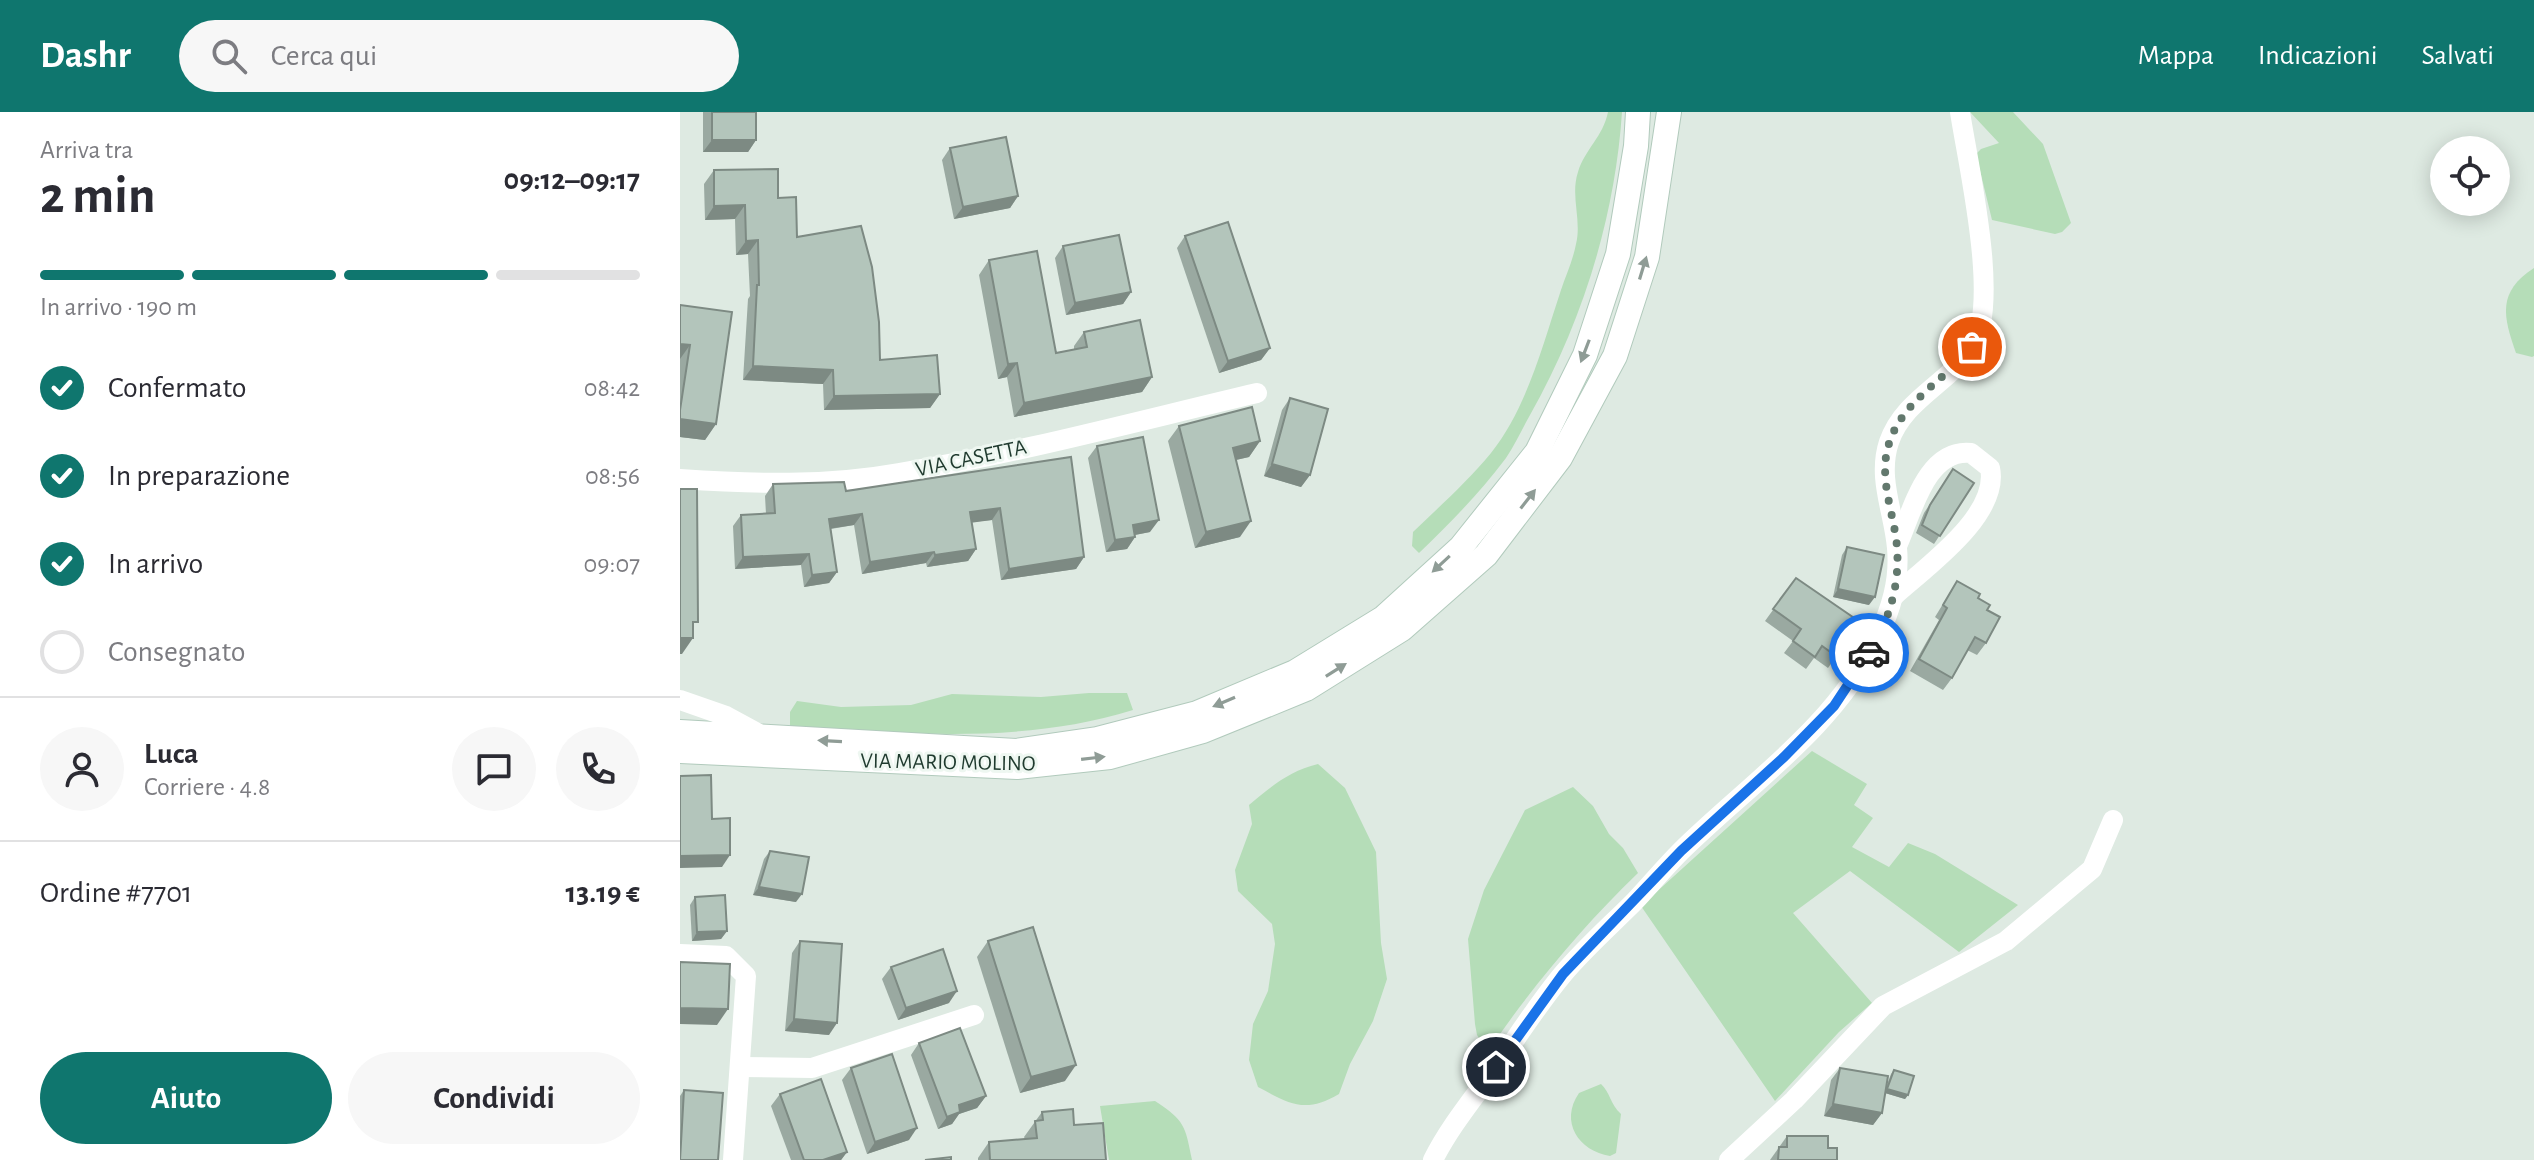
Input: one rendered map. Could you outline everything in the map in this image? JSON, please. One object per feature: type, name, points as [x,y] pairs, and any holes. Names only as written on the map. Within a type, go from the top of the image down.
[{"type":"main road","name":"VIA MARIO MOLINO","points":[[680,732],[1016,751],[1097,739],[1197,713],[1281,678],[1383,618],[1461,547],[1537,452],[1585,355],[1618,254],[1636,146],[1638,112]]},
{"type":"main road","name":"VIA MARIO MOLINO","points":[[680,751],[1017,767],[1110,757],[1203,731],[1306,689],[1402,629],[1486,555],[1560,458],[1615,356],[1647,257],[1669,112]]},
{"type":"street","points":[[1433,1160],[1563,974],[1681,851],[1784,757],[1834,706],[1875,644],[1895,595],[1897,546],[1885,473],[1891,437],[1911,406],[1960,362],[1972,347],[1982,319],[1984,293],[1976,214],[1960,112]]},
{"type":"street","name":"VIA CASETTA","points":[[680,479],[745,483],[807,482],[898,474],[1257,393]]},
{"type":"street","points":[[1895,595],[1972,523],[1985,506],[1991,489],[1990,468],[1971,453],[1950,454],[1940,461],[1929,473],[1897,546]]},
{"type":"street","points":[[680,700],[726,716],[765,737]]},
{"type":"street","points":[[1729,1160],[1794,1100],[1883,1006],[2006,941],[2092,869],[2113,820]]},
{"type":"street","points":[[680,954],[726,956],[746,976],[733,1160]]},
{"type":"street","points":[[740,1067],[812,1068],[974,1015]]},
{"type":"green space","points":[[1608,112],[1622,112],[1612,191],[1593,269],[1565,344],[1506,458],[1419,553],[1412,546],[1413,532],[1491,453],[1524,396],[1575,250],[1578,172]]},
{"type":"green space","points":[[1970,112],[2013,112],[2043,144],[2071,223],[2062,232],[2055,234],[1992,220],[1976,154],[1999,143]]},
{"type":"green space","points":[[2534,268],[2532,357],[2516,353],[2508,327],[2506,306],[2514,286]]},
{"type":"green space","points":[[1127,693],[1133,710],[1091,721],[1005,732],[920,733],[790,727],[790,712],[797,701],[841,707],[911,705],[952,694],[1041,697]]},
{"type":"green space","points":[[1812,751],[1867,784],[1854,805],[1873,818],[1852,847],[1889,867],[1908,843],[1935,854],[2018,905],[1959,952],[1850,871],[1793,913],[1872,1003],[1839,1032],[1775,1101],[1641,906]]},
{"type":"green space","points":[[1318,764],[1345,788],[1376,852],[1381,943],[1387,979],[1373,1021],[1350,1064],[1339,1094],[1307,1105],[1289,1102],[1258,1087],[1249,1060],[1253,1024],[1268,991],[1275,944],[1272,924],[1238,891],[1235,870],[1252,824],[1249,805],[1289,775]]},
{"type":"green space","points":[[1573,787],[1593,806],[1638,873],[1558,958],[1488,1051],[1477,1035],[1475,1024],[1468,939],[1484,890],[1525,810]]},
{"type":"green space","points":[[1601,1084],[1621,1114],[1616,1153],[1610,1156],[1581,1142],[1572,1124],[1573,1104],[1579,1093]]},
{"type":"green space","points":[[1155,1101],[1182,1125],[1192,1160],[1109,1160],[1100,1106]]},
{"type":"building","points":[[712,112],[756,112],[756,140],[712,140]]},
{"type":"building","points":[[1006,137],[1018,196],[963,207],[950,148]]},
{"type":"building","points":[[778,169],[778,198],[796,197],[797,237],[861,226],[872,267],[880,360],[937,355],[940,394],[834,396],[833,370],[753,366],[759,285],[758,240],[746,241],[745,205],[714,206],[714,170]]},
{"type":"building","points":[[1228,222],[1270,348],[1228,361],[1185,236]]},
{"type":"building","points":[[1119,235],[1131,292],[1075,303],[1063,246]]},
{"type":"building","points":[[1037,251],[1056,353],[1087,347],[1084,332],[1140,320],[1152,377],[1024,403],[1017,363],[1008,364],[989,260]]},
{"type":"building","points":[[680,305],[732,312],[716,424],[680,419],[690,345],[680,344]]},
{"type":"building","points":[[1290,398],[1328,409],[1310,475],[1272,464]]},
{"type":"building","points":[[1252,407],[1260,441],[1233,448],[1251,521],[1206,532],[1179,426]]},
{"type":"building","points":[[1143,437],[1159,520],[1133,525],[1135,537],[1115,540],[1097,446]]},
{"type":"building","points":[[1071,457],[1084,557],[1009,569],[1000,508],[970,512],[976,549],[870,562],[862,514],[829,519],[837,572],[812,575],[809,554],[743,557],[741,515],[775,513],[773,484],[844,482],[846,491]]},
{"type":"building","points":[[1953,469],[1974,483],[1940,536],[1922,525],[1930,505]]},
{"type":"building","points":[[680,489],[697,489],[698,622],[693,622],[693,638],[680,638]]},
{"type":"building","points":[[1847,547],[1884,555],[1875,597],[1838,589]]},
{"type":"building","points":[[1796,578],[1860,622],[1836,656],[1822,646],[1815,657],[1793,641],[1801,629],[1773,609]]},
{"type":"building","points":[[1957,581],[1980,594],[1978,598],[1990,605],[1987,610],[2000,617],[1986,643],[1975,637],[1952,678],[1919,659],[1947,608],[1943,605]]},
{"type":"building","points":[[711,775],[712,819],[730,818],[730,855],[680,856],[680,776]]},
{"type":"building","points":[[770,851],[809,857],[802,894],[759,887]]},
{"type":"building","points":[[725,895],[727,931],[697,932],[695,897]]},
{"type":"building","points":[[1033,927],[1076,1065],[1031,1077],[988,941]]},
{"type":"building","points":[[800,941],[842,944],[837,1023],[794,1019]]},
{"type":"building","points":[[943,949],[957,991],[906,1008],[891,967]]},
{"type":"building","points":[[680,962],[730,964],[728,1009],[680,1008]]},
{"type":"building","points":[[960,1028],[986,1096],[959,1105],[960,1112],[947,1117],[919,1043]]},
{"type":"building","points":[[892,1054],[917,1128],[875,1142],[851,1068]]},
{"type":"building","points":[[1840,1068],[1888,1076],[1882,1113],[1833,1104]]},
{"type":"building","points":[[1894,1070],[1914,1076],[1908,1095],[1887,1089]]},
{"type":"building","points":[[821,1079],[847,1152],[823,1160],[804,1160],[780,1094]]},
{"type":"building","points":[[684,1090],[723,1093],[718,1160],[680,1160]]},
{"type":"building","points":[[1073,1109],[1074,1125],[1103,1123],[1106,1160],[990,1160],[989,1142],[1037,1138],[1035,1121],[1043,1120],[1042,1112]]},
{"type":"building","points":[[1787,1136],[1828,1136],[1828,1148],[1837,1148],[1837,1160],[1778,1160],[1779,1147],[1787,1147]]},
{"type":"way so far","points":[[1869,653],[1895,595],[1898,572],[1897,546],[1886,490],[1886,451],[1900,419],[1972,347]]},
{"type":"route","points":[[1496,1067],[1563,974],[1681,851],[1784,757],[1834,706],[1869,653]]}]
